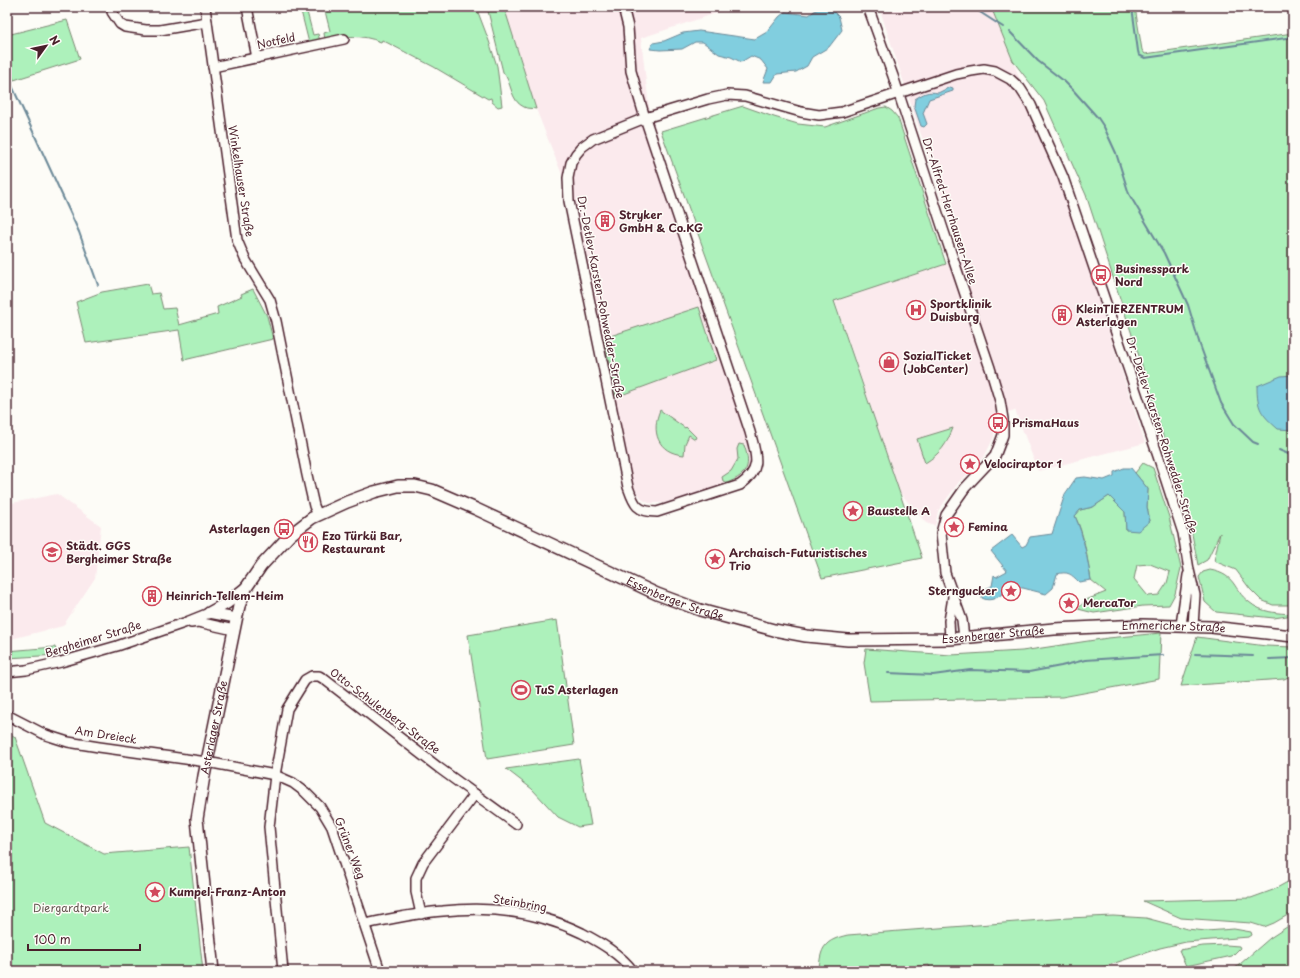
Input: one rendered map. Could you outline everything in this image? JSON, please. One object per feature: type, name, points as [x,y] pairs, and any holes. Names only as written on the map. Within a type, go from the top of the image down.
[{"type":"main road","name":"Essenberger Straße","points":[[318,515],[374,492],[398,486],[415,486],[432,490],[658,594],[700,610],[774,630],[806,636],[843,640],[950,639],[1054,629]]},
{"type":"main road","name":"Asterlager Straße","points":[[213,971],[197,819],[236,618],[246,588],[268,557],[297,529],[318,515]]},
{"type":"main road","points":[[209,613],[246,588]]},
{"type":"main road","name":"Emmericher Straße","points":[[1054,629],[1113,625],[1182,625],[1293,636]]},
{"type":"street","name":"Winkelhauser Straße","points":[[205,7],[237,240],[245,259],[270,300],[276,321],[307,475],[314,506],[318,515]]},
{"type":"street","points":[[247,7],[257,58]]},
{"type":"street","points":[[623,7],[628,27],[631,71],[645,118]]},
{"type":"street","name":"Dr.-Alfred-Herrhausen-Allee","points":[[868,7],[899,93],[990,368],[1000,402],[1003,419],[1003,435],[996,456],[964,488],[946,515],[941,533],[945,573],[962,620],[964,638]]},
{"type":"street","points":[[112,12],[120,24],[126,27],[146,30],[160,30],[207,22]]},
{"type":"street","name":"Notfeld","points":[[213,67],[344,39]]},
{"type":"street","name":"Dr.-Detlev-Karsten-Rohwedder-Straße","points":[[645,118],[752,440],[757,465],[754,473],[740,484],[657,512],[646,512],[638,507],[633,500],[628,487],[568,201],[568,178],[572,162],[576,154],[582,147],[593,139],[605,133],[645,118],[708,99],[727,95],[745,96],[801,112],[819,115],[842,112],[956,74],[984,69],[995,71],[1010,79],[1020,88],[1031,106],[1063,177],[1183,533],[1195,595],[1193,626]]},
{"type":"street","name":"Dr.-Detlev-Karsten-Rohwedder-Straße","points":[[1182,625],[1189,570]]},
{"type":"street","name":"Dr.-Alfred-Herrhausen-Allee","points":[[950,639],[949,622],[953,595]]},
{"type":"street","points":[[209,613],[236,618]]},
{"type":"street","name":"Bergheimer Straße","points":[[7,672],[26,670],[61,662],[117,646],[209,613]]},
{"type":"street","name":"Bergheimer Straße","points":[[184,623],[198,622],[234,630]]},
{"type":"street","name":"Otto-Schulenberg-Straße","points":[[283,971],[268,827],[275,775],[287,709],[306,680],[312,676],[319,676],[324,679],[516,824]]},
{"type":"street","name":"Am Dreieck","points":[[7,715],[46,736],[68,742],[207,762]]},
{"type":"street","name":"Grüner Weg","points":[[207,762],[275,775],[293,783],[305,792],[320,807],[332,827],[380,971]]},
{"type":"street","points":[[421,914],[416,892],[416,878],[423,863],[475,794]]},
{"type":"street","name":"Steinbring","points":[[364,924],[442,911],[483,909],[505,910],[549,920],[573,929],[614,952],[628,964],[633,971]]},
{"type":"shaded area","points":[[504,7],[735,7],[641,38],[649,107],[751,451],[749,467],[737,480],[665,503],[649,503],[643,500],[636,491],[633,483],[574,205],[536,109]]},
{"type":"shaded area","points":[[879,7],[991,7],[1067,203],[1145,443],[1038,471],[1015,410],[995,416],[994,437],[985,455],[959,482],[938,511],[935,526],[926,523],[900,493],[835,301],[962,259]]},
{"type":"shaded area","name":"Städt. GGS Bergheimer Straße","points":[[57,494],[101,526],[95,578],[63,626],[7,640],[7,504]]},
{"type":"green space","points":[[300,7],[311,7],[306,8],[313,35],[318,34],[320,41],[309,43]]},
{"type":"green space","points":[[324,7],[476,7],[497,66],[502,106],[498,107],[492,102],[491,98],[488,99],[434,67],[382,40],[381,42],[374,39],[353,36],[325,40],[324,33],[330,31]]},
{"type":"green space","points":[[484,7],[504,7],[536,109],[524,107],[516,100],[503,72],[488,11]]},
{"type":"green space","points":[[991,7],[1135,7],[1142,50],[1145,54],[1293,33],[1293,605],[1273,605],[1261,600],[1250,589],[1236,570],[1214,561],[1220,533],[1207,560],[1198,565],[1186,503],[1173,470],[1141,362],[1086,195],[1044,101],[1013,61]]},
{"type":"green space","points":[[67,20],[80,59],[14,80],[7,64],[7,35]]},
{"type":"green space","points":[[743,106],[798,124],[825,127],[879,108],[886,107],[898,118],[946,264],[834,301],[922,558],[822,578],[661,131]]},
{"type":"green space","points":[[148,284],[151,294],[159,293],[163,309],[175,308],[179,325],[218,314],[217,307],[242,296],[241,294],[253,289],[267,316],[273,339],[184,360],[179,330],[86,343],[76,302],[102,292]]},
{"type":"green space","points":[[699,307],[716,360],[616,397],[604,338]]},
{"type":"green space","points":[[660,410],[685,428],[686,427],[696,437],[695,439],[689,435],[685,444],[684,455],[668,450],[658,440],[656,426]]},
{"type":"green space","points":[[953,428],[942,448],[935,456],[925,463],[917,439]]},
{"type":"green space","points":[[739,444],[744,445],[747,458],[746,468],[740,476],[727,483],[723,481],[722,477],[731,471],[738,459],[737,449]]},
{"type":"green space","points":[[1143,463],[1153,468],[1169,517],[1181,568],[1175,594],[1169,605],[1143,606],[1094,613],[1078,609],[1086,600],[1106,592],[1091,580],[1083,539],[1075,516],[1080,510],[1093,507],[1109,496],[1125,512],[1126,530],[1150,521],[1147,507],[1148,489],[1135,473]],"holes":[[[1150,564],[1170,572],[1167,583],[1159,595],[1148,596],[1134,579],[1137,565]]]},
{"type":"green space","points":[[1210,570],[1219,572],[1230,579],[1244,597],[1254,606],[1270,612],[1293,615],[1274,618],[1216,612],[1205,602],[1199,577],[1203,572]]},
{"type":"green space","name":"TuS Asterlagen","points":[[557,620],[574,745],[487,759],[468,635]]},
{"type":"green space","points":[[1161,633],[1159,679],[1062,697],[870,701],[864,663],[866,649],[951,655],[1022,651],[1108,638]]},
{"type":"green space","points":[[1197,637],[1266,646],[1293,647],[1293,675],[1284,679],[1181,686]]},
{"type":"green space","points":[[55,647],[57,655],[7,658],[7,651]]},
{"type":"green space","name":"Diergardtpark","points":[[7,731],[15,737],[45,823],[104,854],[189,847],[203,971],[7,971]]},
{"type":"green space","points":[[579,759],[591,825],[578,827],[558,817],[532,789],[506,769]]},
{"type":"green space","points":[[1293,879],[1293,912],[1264,927],[1251,923],[1181,918],[1143,901],[1251,898],[1273,890]]},
{"type":"green space","points":[[1113,916],[1146,918],[1187,929],[1206,931],[1234,929],[1251,932],[1252,935],[1249,937],[1186,942],[1160,948],[1091,971],[930,971],[929,965],[877,971],[819,971],[821,956],[825,946],[834,939],[848,935],[1068,918]]},
{"type":"green space","points":[[1293,923],[1293,971],[1232,971],[1270,938]]},
{"type":"green space","points":[[1203,946],[1239,946],[1240,948],[1232,956],[1186,966],[1179,950]]},
{"type":"water","points":[[820,7],[829,7],[839,17],[842,30],[829,47],[812,57],[807,66],[796,72],[777,74],[772,82],[763,82],[768,69],[761,60],[751,56],[741,62],[731,57],[719,54],[703,42],[695,42],[682,49],[650,49],[653,43],[664,41],[683,33],[699,31],[755,39],[767,32],[785,12],[809,15]]},
{"type":"water","points":[[950,87],[953,88],[953,91],[929,99],[923,113],[927,124],[924,127],[921,126],[914,106],[915,99],[926,93],[938,93]]},
{"type":"water","points":[[1293,375],[1293,430],[1278,429],[1264,415],[1259,406],[1257,386],[1281,376]]},
{"type":"water","points":[[1124,468],[1131,468],[1148,489],[1147,507],[1150,521],[1138,531],[1126,530],[1125,512],[1109,496],[1093,507],[1080,510],[1075,516],[1087,555],[1091,580],[1079,582],[1069,574],[1061,573],[1057,574],[1053,588],[1046,594],[1023,588],[1011,587],[994,599],[990,600],[982,598],[982,593],[985,589],[992,586],[994,575],[996,577],[1007,571],[991,551],[1012,535],[1022,547],[1026,545],[1030,537],[1052,534],[1065,494],[1076,478],[1085,477],[1104,480],[1114,476],[1114,472]]},
{"type":"waterway","points":[[972,7],[1003,27]]},
{"type":"waterway","points":[[1132,7],[1139,55],[1145,58],[1293,37]]},
{"type":"waterway","points":[[1010,32],[1038,61],[1073,90],[1104,127],[1116,153],[1129,194],[1164,253],[1188,305],[1200,345],[1221,403],[1234,424],[1253,442],[1258,444]]},
{"type":"waterway","points":[[7,75],[79,232],[98,285]]},
{"type":"waterway","points":[[1279,450],[1293,456]]},
{"type":"waterway","points":[[1195,654],[1253,656]]},
{"type":"waterway","points":[[888,673],[933,675],[970,670],[1029,672],[1085,660],[1163,655]]},
{"type":"waterway","points":[[1269,659],[1293,658]]},
{"type":"place","name":"Stryker GmbH & Co.KG","points":[[605,221]]},
{"type":"place","name":"Businesspark Nord","points":[[1101,275]]},
{"type":"place","name":"Sportklinik Duisburg","points":[[916,310]]},
{"type":"place","name":"KleinTIERZENTRUM Asterlagen","points":[[1062,315]]},
{"type":"place","name":"SozialTicket (JobCenter)","points":[[889,362]]},
{"type":"place","name":"PrismaHaus","points":[[998,423]]},
{"type":"place","name":"Velociraptor 1","points":[[970,464]]},
{"type":"place","name":"Baustelle A","points":[[853,511]]},
{"type":"place","name":"Femina","points":[[954,527]]},
{"type":"place","name":"Asterlagen","points":[[284,529]]},
{"type":"place","name":"Ezo Türkü Bar, Restaurant","points":[[308,542]]},
{"type":"place","name":"Städt. GGS Bergheimer Straße","points":[[52,552]]},
{"type":"place","name":"Archaisch-Futuristisches Trio","points":[[715,559]]},
{"type":"place","name":"Sterngucker","points":[[1011,591]]},
{"type":"place","name":"Heinrich-Tellem-Heim","points":[[152,596]]},
{"type":"place","name":"MercaTor","points":[[1069,603]]},
{"type":"place","name":"TuS Asterlagen","points":[[521,690]]},
{"type":"place","name":"Kumpel-Franz-Anton","points":[[155,892]]}]
